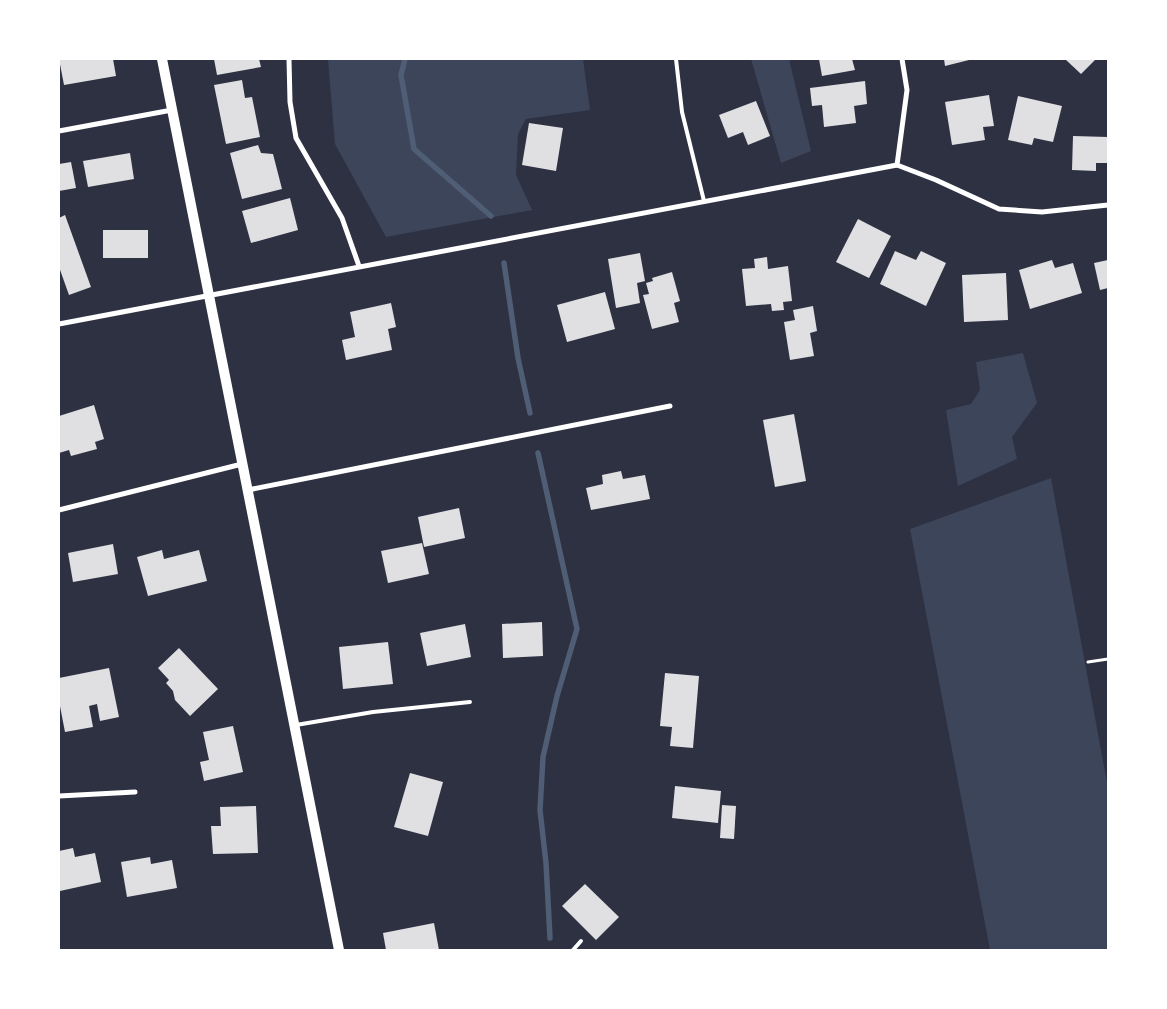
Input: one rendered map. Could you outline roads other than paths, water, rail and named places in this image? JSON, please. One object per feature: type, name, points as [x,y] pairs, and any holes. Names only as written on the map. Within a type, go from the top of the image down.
[{"type":"main road","points":[[162,59],[339,950]]},
{"type":"street","points":[[289,59],[290,102],[296,138],[342,218],[359,266]]},
{"type":"street","points":[[897,165],[907,90],[902,59]]},
{"type":"street","points":[[59,131],[172,110]]},
{"type":"street","points":[[59,324],[897,165],[936,180],[999,210],[1042,212],[1108,205]]},
{"type":"street","points":[[247,490],[670,406]]},
{"type":"street","points":[[59,510],[242,464]]},
{"type":"street","points":[[59,796],[135,792]]},
{"type":"lane","points":[[676,59],[682,112],[704,201]]},
{"type":"lane","points":[[294,726],[373,712],[470,702]]},
{"type":"lane","points":[[573,950],[581,940]]},
{"type":"waterway","points":[[405,59],[401,75],[414,149],[491,216]]},
{"type":"waterway","points":[[504,263],[518,358],[530,413]]},
{"type":"waterway","points":[[538,453],[577,629],[557,696],[543,757],[540,810],[546,863],[550,938]]}]
